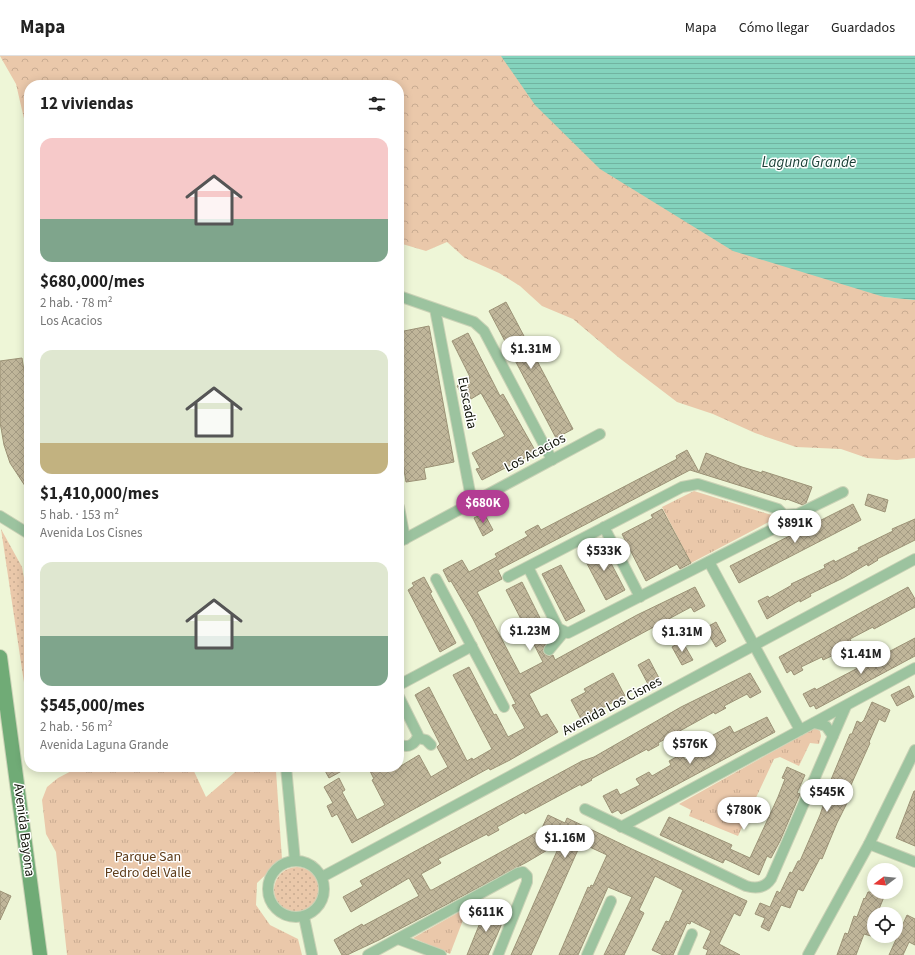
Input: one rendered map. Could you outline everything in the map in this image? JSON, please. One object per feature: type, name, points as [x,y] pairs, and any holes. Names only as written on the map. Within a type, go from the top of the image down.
[{"type":"main road","name":"Avenida Bayona","points":[[0,657],[40,955]]},
{"type":"street","points":[[404,298],[474,322],[484,330],[552,460]]},
{"type":"street","name":"Euscadia","points":[[435,309],[472,503]]},
{"type":"street","name":"Los Acacios","points":[[404,540],[600,434]]},
{"type":"street","points":[[508,577],[682,487],[693,484],[703,485],[778,509],[784,515],[798,514],[843,492]]},
{"type":"street","points":[[528,567],[558,628],[564,632],[572,632],[780,525],[784,515]]},
{"type":"street","points":[[0,516],[24,531]]},
{"type":"street","points":[[604,527],[640,597]]},
{"type":"street","name":"Avenida Los Cisnes","points":[[322,878],[915,559]]},
{"type":"street","points":[[709,562],[800,730]]},
{"type":"street","points":[[436,579],[504,707]]},
{"type":"street","points":[[549,650],[564,632]]},
{"type":"street","points":[[404,682],[472,646]]},
{"type":"street","points":[[621,827],[915,668]]},
{"type":"street","points":[[404,706],[418,732],[418,738],[414,743],[408,746],[404,746]]},
{"type":"street","points":[[585,809],[746,886],[757,888],[762,887],[771,879],[846,706]]},
{"type":"street","points":[[814,723],[826,726],[833,736]]},
{"type":"street","points":[[418,738],[426,740],[431,745]]},
{"type":"street","points":[[808,955],[869,844],[915,750]]},
{"type":"street","points":[[286,772],[295,861]]},
{"type":"street","points":[[869,844],[915,862]]},
{"type":"street","points":[[295,861],[308,863],[314,867],[322,878],[325,891],[324,898],[316,910],[304,917],[289,917],[282,914],[272,904],[268,892],[268,883],[275,870],[281,865],[295,861]]},
{"type":"street","points":[[368,955],[518,873],[523,872],[527,876],[527,882],[498,955]]},
{"type":"street","points":[[587,955],[611,901]]},
{"type":"street","points":[[304,917],[312,955]]},
{"type":"street","points":[[683,955],[692,934]]},
{"type":"street","points":[[398,939],[441,955]]},
{"type":"green space","points":[[0,56],[501,56],[884,297],[915,300],[915,458],[897,460],[867,458],[841,449],[796,447],[755,433],[713,414],[677,402],[618,357],[573,319],[542,306],[520,286],[499,273],[465,258],[447,242],[426,251],[404,244],[404,80],[24,80],[24,119],[16,84]]},
{"type":"green space","points":[[694,491],[778,517],[691,563],[662,507]]},
{"type":"green space","points":[[1,529],[22,567],[24,578],[24,683]]},
{"type":"green space","points":[[815,728],[820,731],[821,736],[819,744],[810,743],[799,766],[780,757],[774,759],[738,836],[689,816],[691,810],[679,804]]},
{"type":"green space","name":"Parque San Pedro del Valle","points":[[69,772],[194,772],[206,797],[235,772],[276,772],[282,859],[257,883],[256,905],[270,925],[298,939],[302,955],[67,955],[56,852],[46,834],[42,800],[47,787],[58,778]]},
{"type":"green space","points":[[297,867],[310,871],[316,877],[320,890],[316,903],[310,909],[297,913],[284,909],[278,903],[274,890],[278,877],[284,871]]},
{"type":"green space","points":[[468,907],[450,954],[413,938]]},
{"type":"water","name":"Laguna Grande","points":[[501,56],[915,56],[915,300],[884,297],[733,251],[600,169],[535,105]]},
{"type":"building","points":[[506,302],[573,429],[556,438],[489,311]]},
{"type":"building","points":[[429,326],[454,462],[424,468],[426,479],[406,482],[404,470],[404,331]]},
{"type":"building","points":[[468,333],[500,396],[503,394],[536,452],[482,480],[476,469],[480,468],[472,453],[505,436],[481,393],[471,399],[468,393],[463,396],[457,386],[470,377],[452,341]]},
{"type":"building","points":[[22,358],[24,371],[24,484],[10,463],[4,445],[0,422],[0,361]]},
{"type":"building","points":[[687,450],[699,472],[706,453],[742,467],[762,473],[762,471],[812,487],[806,503],[803,505],[690,470],[498,570],[502,579],[477,592],[520,674],[543,662],[506,590],[522,582],[550,638],[544,646],[543,653],[548,656],[553,655],[555,660],[637,615],[695,587],[705,606],[694,612],[691,607],[529,694],[541,717],[547,714],[558,732],[510,760],[490,770],[489,768],[352,843],[337,814],[332,817],[327,806],[333,803],[324,787],[339,778],[345,790],[342,792],[357,820],[385,805],[372,780],[374,779],[370,772],[404,772],[404,764],[419,755],[431,777],[448,767],[437,747],[440,744],[415,695],[429,687],[467,761],[472,758],[473,760],[492,749],[453,675],[469,667],[494,715],[496,714],[508,737],[525,728],[512,705],[516,704],[473,619],[443,570],[462,560],[469,572],[497,557],[495,554],[528,536],[525,532],[538,525],[541,530],[677,459],[676,456]]},
{"type":"building","points":[[868,494],[888,500],[885,512],[865,505]]},
{"type":"building","points":[[853,504],[861,520],[739,583],[730,566]]},
{"type":"building","points":[[662,509],[691,563],[680,569],[677,564],[646,581],[622,534],[653,518],[651,515]]},
{"type":"building","points":[[484,513],[493,530],[483,536],[474,518]]},
{"type":"building","points":[[915,519],[915,540],[877,559],[878,560],[868,566],[867,564],[843,578],[810,594],[811,596],[800,602],[800,600],[767,619],[758,601],[768,596],[769,598],[792,585],[791,584],[825,568],[824,565],[834,560],[835,562],[859,550],[858,548],[893,531],[892,529]]},
{"type":"building","points":[[601,544],[625,590],[606,600],[582,554]]},
{"type":"building","points":[[561,565],[585,611],[566,621],[542,574]]},
{"type":"building","points":[[424,577],[432,592],[430,593],[456,643],[440,652],[408,590],[414,586],[412,583]]},
{"type":"building","points":[[908,587],[915,599],[915,607],[874,629],[873,627],[850,639],[853,646],[823,660],[822,657],[801,667],[803,670],[794,675],[791,670],[787,673],[779,657]]},
{"type":"building","points":[[716,622],[726,641],[716,647],[705,628]]},
{"type":"building","points":[[915,638],[915,656],[816,709],[814,705],[810,707],[803,694],[815,688],[816,690]]},
{"type":"building","points":[[682,641],[693,660],[682,665],[672,647]]},
{"type":"building","points":[[649,659],[659,678],[648,684],[638,665]]},
{"type":"building","points":[[613,673],[625,696],[581,719],[571,700],[586,692],[584,689]]},
{"type":"building","points":[[750,673],[761,692],[750,698],[747,694],[724,706],[726,708],[715,714],[714,712],[658,743],[659,745],[648,751],[647,749],[591,779],[592,780],[581,786],[581,784],[525,814],[524,812],[497,827],[499,830],[488,836],[487,834],[438,859],[441,863],[421,874],[430,890],[432,890],[541,830],[548,815],[565,823],[567,818],[747,901],[740,916],[734,913],[719,944],[740,955],[706,955],[708,950],[703,948],[711,931],[691,921],[690,924],[687,923],[673,955],[663,955],[652,950],[666,921],[669,922],[683,890],[655,876],[639,910],[644,913],[624,955],[604,955],[632,897],[608,887],[578,955],[559,955],[588,887],[590,888],[591,885],[593,886],[607,855],[581,843],[531,955],[511,955],[561,842],[527,862],[379,940],[347,955],[342,955],[334,940],[362,924],[363,926],[419,896],[409,878],[351,912],[343,897],[363,886],[360,881],[582,761],[594,757],[681,707]]},
{"type":"building","points":[[909,686],[914,697],[897,706],[891,695]]},
{"type":"building","points":[[872,702],[890,710],[885,722],[879,719],[846,796],[850,797],[822,859],[820,858],[803,891],[798,889],[790,908],[781,905],[769,931],[761,927],[765,918],[755,914],[760,903],[770,907],[777,891],[780,893],[790,872],[792,873],[798,861],[800,861],[820,815],[825,800],[823,799],[850,734],[852,734],[857,721],[861,723],[864,720]]},
{"type":"building","points":[[767,717],[775,732],[621,814],[618,810],[612,813],[603,796],[617,789],[620,795],[640,785],[636,779],[649,772],[652,776],[671,765],[669,761],[682,754],[685,760],[704,750],[700,742],[730,726],[734,733]]},
{"type":"building","points":[[787,767],[805,775],[797,793],[800,794],[780,841],[771,858],[767,856],[759,875],[725,859],[723,863],[660,835],[669,817],[732,845],[730,849],[750,858],[778,797],[785,779],[782,778]]},
{"type":"building","points":[[326,772],[340,772],[329,778]]},
{"type":"building","points":[[915,791],[915,846],[896,838]]},
{"type":"building","points":[[0,891],[11,896],[0,920]]},
{"type":"building","points":[[867,894],[867,899],[883,899],[880,907],[867,907],[867,935],[864,934],[856,955],[837,955],[845,933],[848,934],[854,916],[857,917],[864,898],[865,899]]},
{"type":"building","points":[[486,908],[505,916],[488,955],[467,955]]},
{"type":"building","points":[[907,915],[915,919],[915,945],[909,942],[903,955],[889,955],[894,943],[903,943],[903,924]]}]
